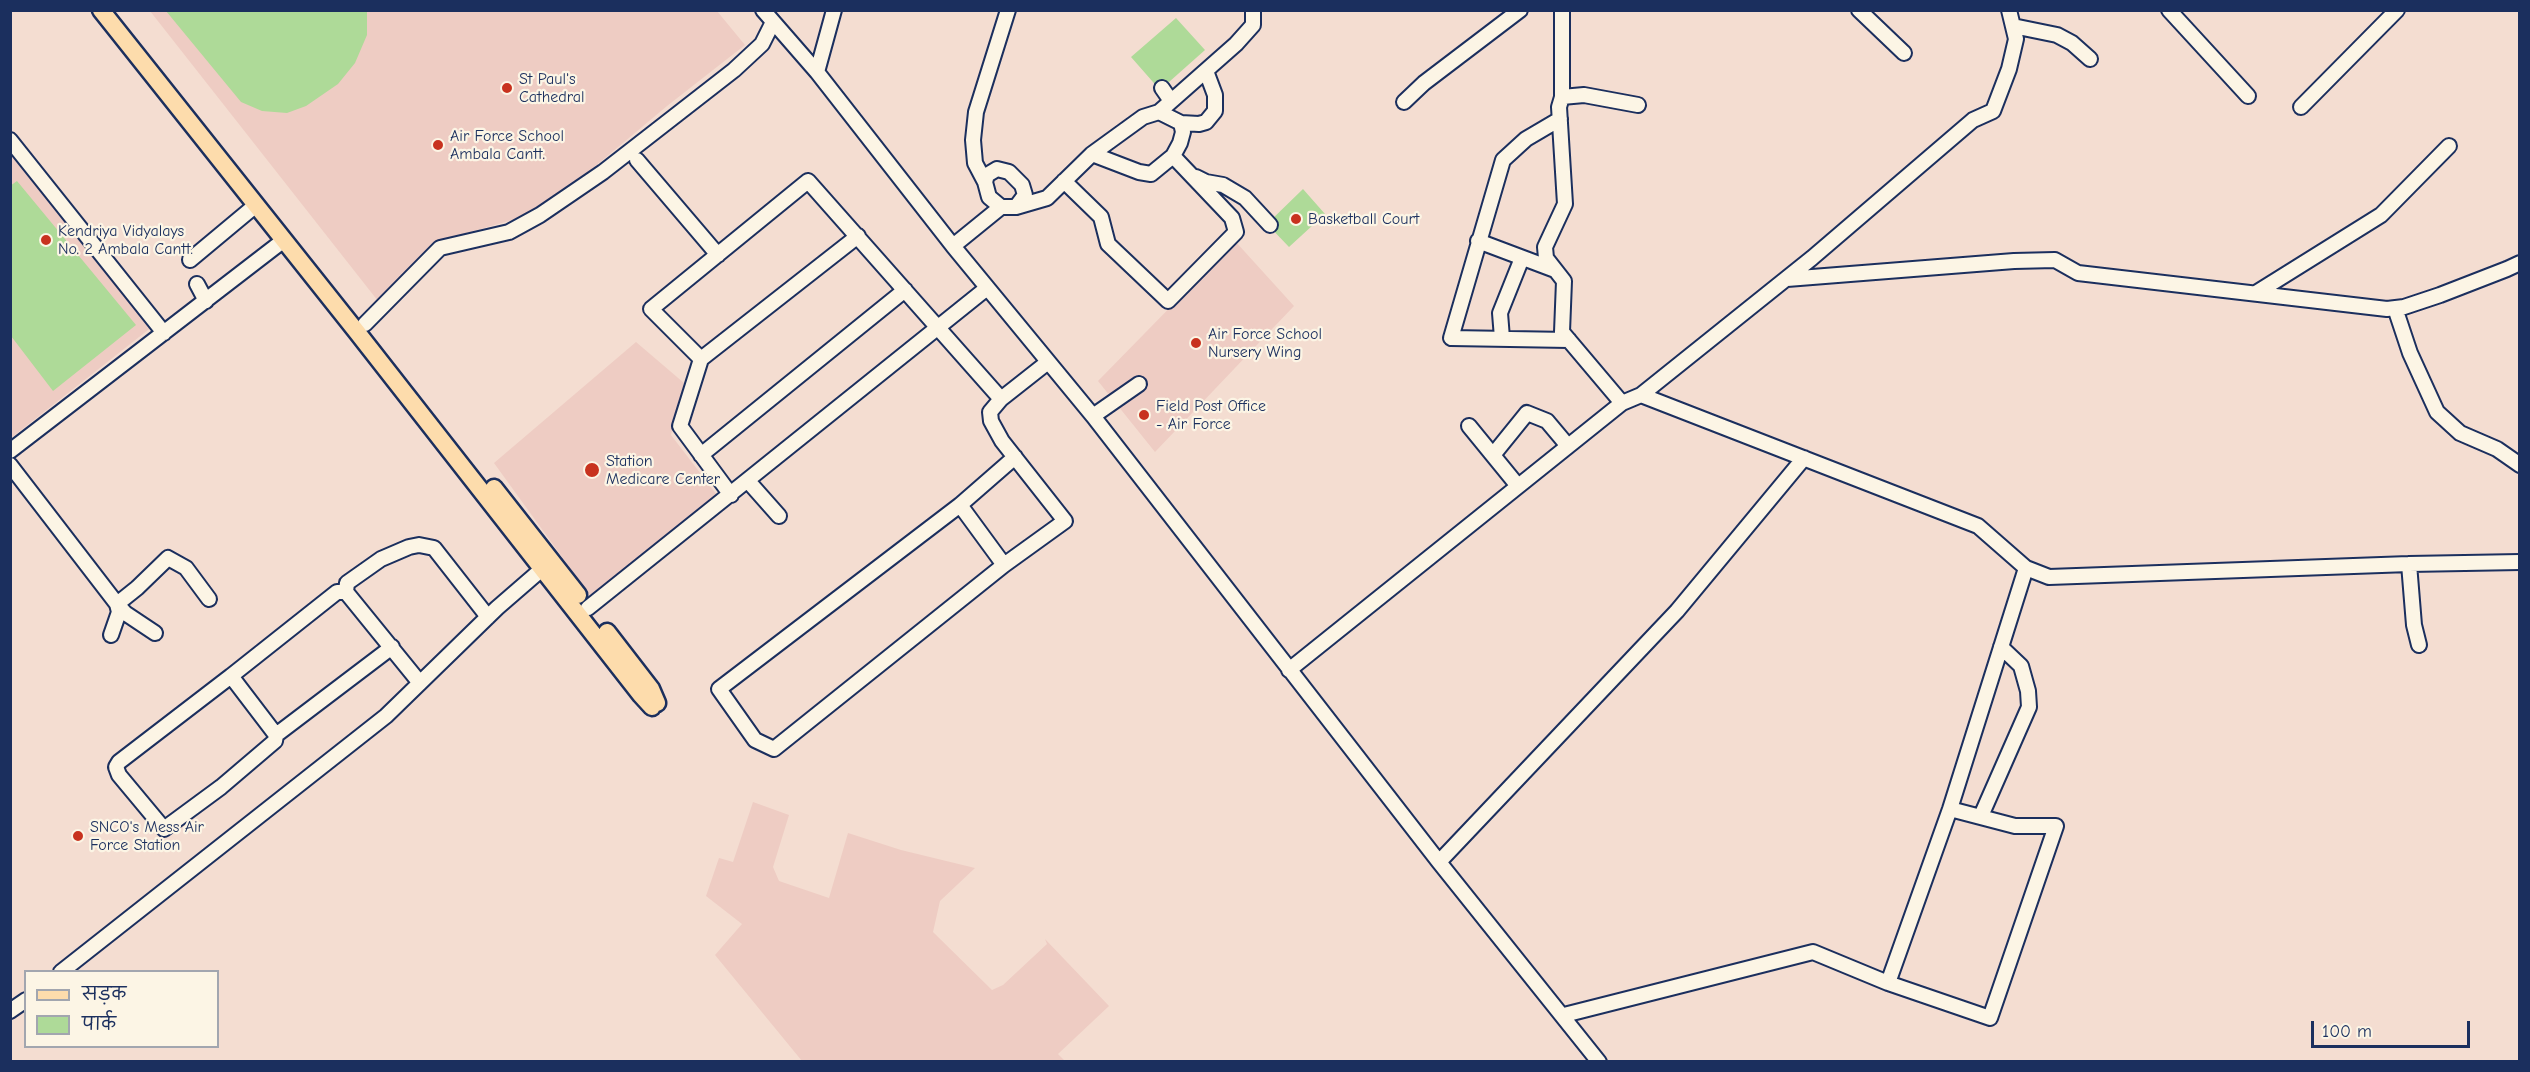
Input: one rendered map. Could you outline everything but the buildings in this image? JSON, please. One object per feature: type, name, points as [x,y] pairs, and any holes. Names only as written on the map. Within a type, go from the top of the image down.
[{"type":"main road","points":[[101,10],[641,695],[655,705],[651,689],[588,608],[114,10]]},
{"type":"street","points":[[763,10],[817,72],[952,246],[1093,416],[1439,862],[1564,1015],[1599,1062]]},
{"type":"street","points":[[817,72],[834,10]]},
{"type":"street","points":[[1001,207],[989,197],[985,182],[975,163],[973,140],[976,112],[1008,10]]},
{"type":"street","points":[[952,246],[1001,207],[1016,207],[1047,198],[1092,154],[1143,117],[1159,112],[1236,44],[1253,25],[1253,10]]},
{"type":"street","points":[[1404,102],[1424,83],[1520,10]]},
{"type":"street","points":[[1562,10],[1562,97],[1559,107],[1565,204],[1545,247],[1546,258],[1564,281],[1562,332],[1622,403]]},
{"type":"street","points":[[1859,10],[1904,53]]},
{"type":"street","points":[[1289,670],[1622,403],[1641,395],[1787,279],[1973,120],[1993,111],[2009,69],[2016,39],[2009,10]]},
{"type":"street","points":[[2169,10],[2248,96]]},
{"type":"street","points":[[2301,107],[2397,10]]},
{"type":"street","points":[[365,324],[440,248],[509,232],[540,215],[603,172],[734,70],[762,44],[772,22]]},
{"type":"street","points":[[2013,26],[2057,35],[2072,43],[2090,59]]},
{"type":"street","points":[[1159,112],[1181,123],[1206,122],[1215,111],[1215,94],[1206,71]]},
{"type":"street","points":[[1162,88],[1171,101]]},
{"type":"street","points":[[1562,97],[1584,95],[1638,105]]},
{"type":"street","points":[[1560,119],[1526,139],[1503,160],[1451,338],[1569,340]]},
{"type":"street","points":[[1092,154],[1139,172],[1151,174],[1169,158],[1180,143],[1183,132],[1181,123]]},
{"type":"street","points":[[10,140],[164,333]]},
{"type":"street","points":[[2256,293],[2381,215],[2449,146]]},
{"type":"street","points":[[1064,181],[1101,218],[1108,244],[1168,301],[1236,232],[1232,218],[1190,174],[1169,158]]},
{"type":"street","points":[[638,160],[718,255]]},
{"type":"street","points":[[985,182],[987,175],[996,169],[1003,169],[1014,175],[1022,185],[1025,195],[1016,207]]},
{"type":"street","points":[[1190,174],[1236,192],[1245,198],[1270,225]]},
{"type":"street","points":[[701,359],[651,309],[808,181],[1001,399]]},
{"type":"street","points":[[1227,213],[1227,207],[1239,205],[1236,192]]},
{"type":"street","points":[[190,260],[256,205]]},
{"type":"street","points":[[730,495],[680,426],[701,359],[858,236]]},
{"type":"street","points":[[10,451],[284,240]]},
{"type":"street","points":[[1478,241],[1555,270]]},
{"type":"street","points":[[1502,338],[1500,313],[1522,258]]},
{"type":"street","points":[[1787,279],[2014,261],[2055,260],[2078,273],[2387,309],[2439,295],[2520,263]]},
{"type":"street","points":[[197,284],[206,301]]},
{"type":"street","points":[[588,608],[987,288]]},
{"type":"street","points":[[701,455],[905,291]]},
{"type":"street","points":[[2395,308],[2410,353],[2437,412],[2460,433],[2497,448],[2520,465]]},
{"type":"street","points":[[1015,457],[960,505],[719,690],[755,740],[774,749],[1004,565],[1065,521],[1015,457],[991,421],[990,412],[1001,399],[1048,362]]},
{"type":"street","points":[[1093,416],[1139,384]]},
{"type":"street","points":[[1641,395],[1978,526],[2026,568],[2049,577],[2520,562]]},
{"type":"street","points":[[1493,455],[1527,413],[1547,421],[1568,446]]},
{"type":"street","points":[[1469,426],[1518,486]]},
{"type":"street","points":[[1439,862],[1677,611],[1804,458]]},
{"type":"street","points":[[10,465],[117,604],[125,613],[154,633]]},
{"type":"street","points":[[748,481],[779,516]]},
{"type":"street","points":[[960,505],[1004,565]]},
{"type":"street","points":[[420,683],[346,592],[347,584],[381,559],[408,547],[419,545],[434,548],[488,617]]},
{"type":"street","points":[[117,604],[168,558],[186,568],[209,599]]},
{"type":"street","points":[[2409,564],[2414,625],[2419,645]]},
{"type":"street","points":[[1888,983],[1950,809],[2026,568]]},
{"type":"street","points":[[65,970],[386,716],[488,617],[542,569]]},
{"type":"street","points":[[346,592],[338,592],[119,762],[116,767],[119,775],[164,829],[221,787],[275,741],[276,735],[392,647]]},
{"type":"street","points":[[111,635],[119,612],[117,604]]},
{"type":"street","points":[[1981,816],[2029,706],[2028,691],[2021,666],[2001,647]]},
{"type":"street","points":[[231,676],[276,735]]},
{"type":"street","points":[[1564,1015],[1813,952],[1888,983],[1990,1018],[2056,826],[2015,826],[1950,809]]},
{"type":"street","points":[[10,1011],[24,1001]]},
{"type":"shaded area","name":"Air Force School Ambala Cantt.","points":[[150,11],[717,11],[745,45],[667,106],[574,184],[519,218],[442,240],[384,298],[378,301]]},
{"type":"shaded area","name":"Kendriya Vidyalays No. 2 Ambala Cantt.","points":[[10,153],[153,326],[11,438],[10,438]]},
{"type":"shaded area","name":"Air Force School Nursery Wing","points":[[1235,241],[1294,306],[1155,452],[1098,381]]},
{"type":"shaded area","points":[[636,342],[684,383],[671,435],[717,495],[591,597],[494,463]]},
{"type":"shaded area","points":[[753,802],[789,815],[773,867],[779,881],[829,898],[848,833],[901,850],[975,868],[940,901],[933,932],[992,990],[1003,985],[1047,944],[1045,939],[1109,1006],[1058,1054],[1065,1061],[802,1061],[715,955],[742,924],[706,896],[719,858],[733,862]]},
{"type":"green space","points":[[166,11],[367,11],[367,35],[355,63],[338,84],[306,106],[287,113],[262,111],[241,102]]},
{"type":"green space","points":[[1176,18],[1205,50],[1160,90],[1131,57]]},
{"type":"green space","name":"Kendriya Vidyalays No. 2 Ambala Cantt.","points":[[17,181],[136,325],[53,391],[11,336],[10,186]]},
{"type":"green space","name":"Basketball Court","points":[[1303,189],[1325,214],[1289,247],[1267,224]]},
{"type":"place","name":"St Paul's Cathedral","points":[[507,88]]},
{"type":"place","name":"Air Force School Ambala Cantt.","points":[[438,145]]},
{"type":"place","name":"Basketball Court","points":[[1296,219]]},
{"type":"place","name":"Kendriya Vidyalays No. 2 Ambala Cantt.","points":[[46,240]]},
{"type":"place","name":"Air Force School Nursery Wing","points":[[1196,343]]},
{"type":"place","name":"Field Post Office - Air Force","points":[[1144,415]]},
{"type":"place","name":"Station Medicare Center","points":[[592,470]]},
{"type":"place","name":"SNCO's Mess Air Force Station","points":[[78,836]]}]
